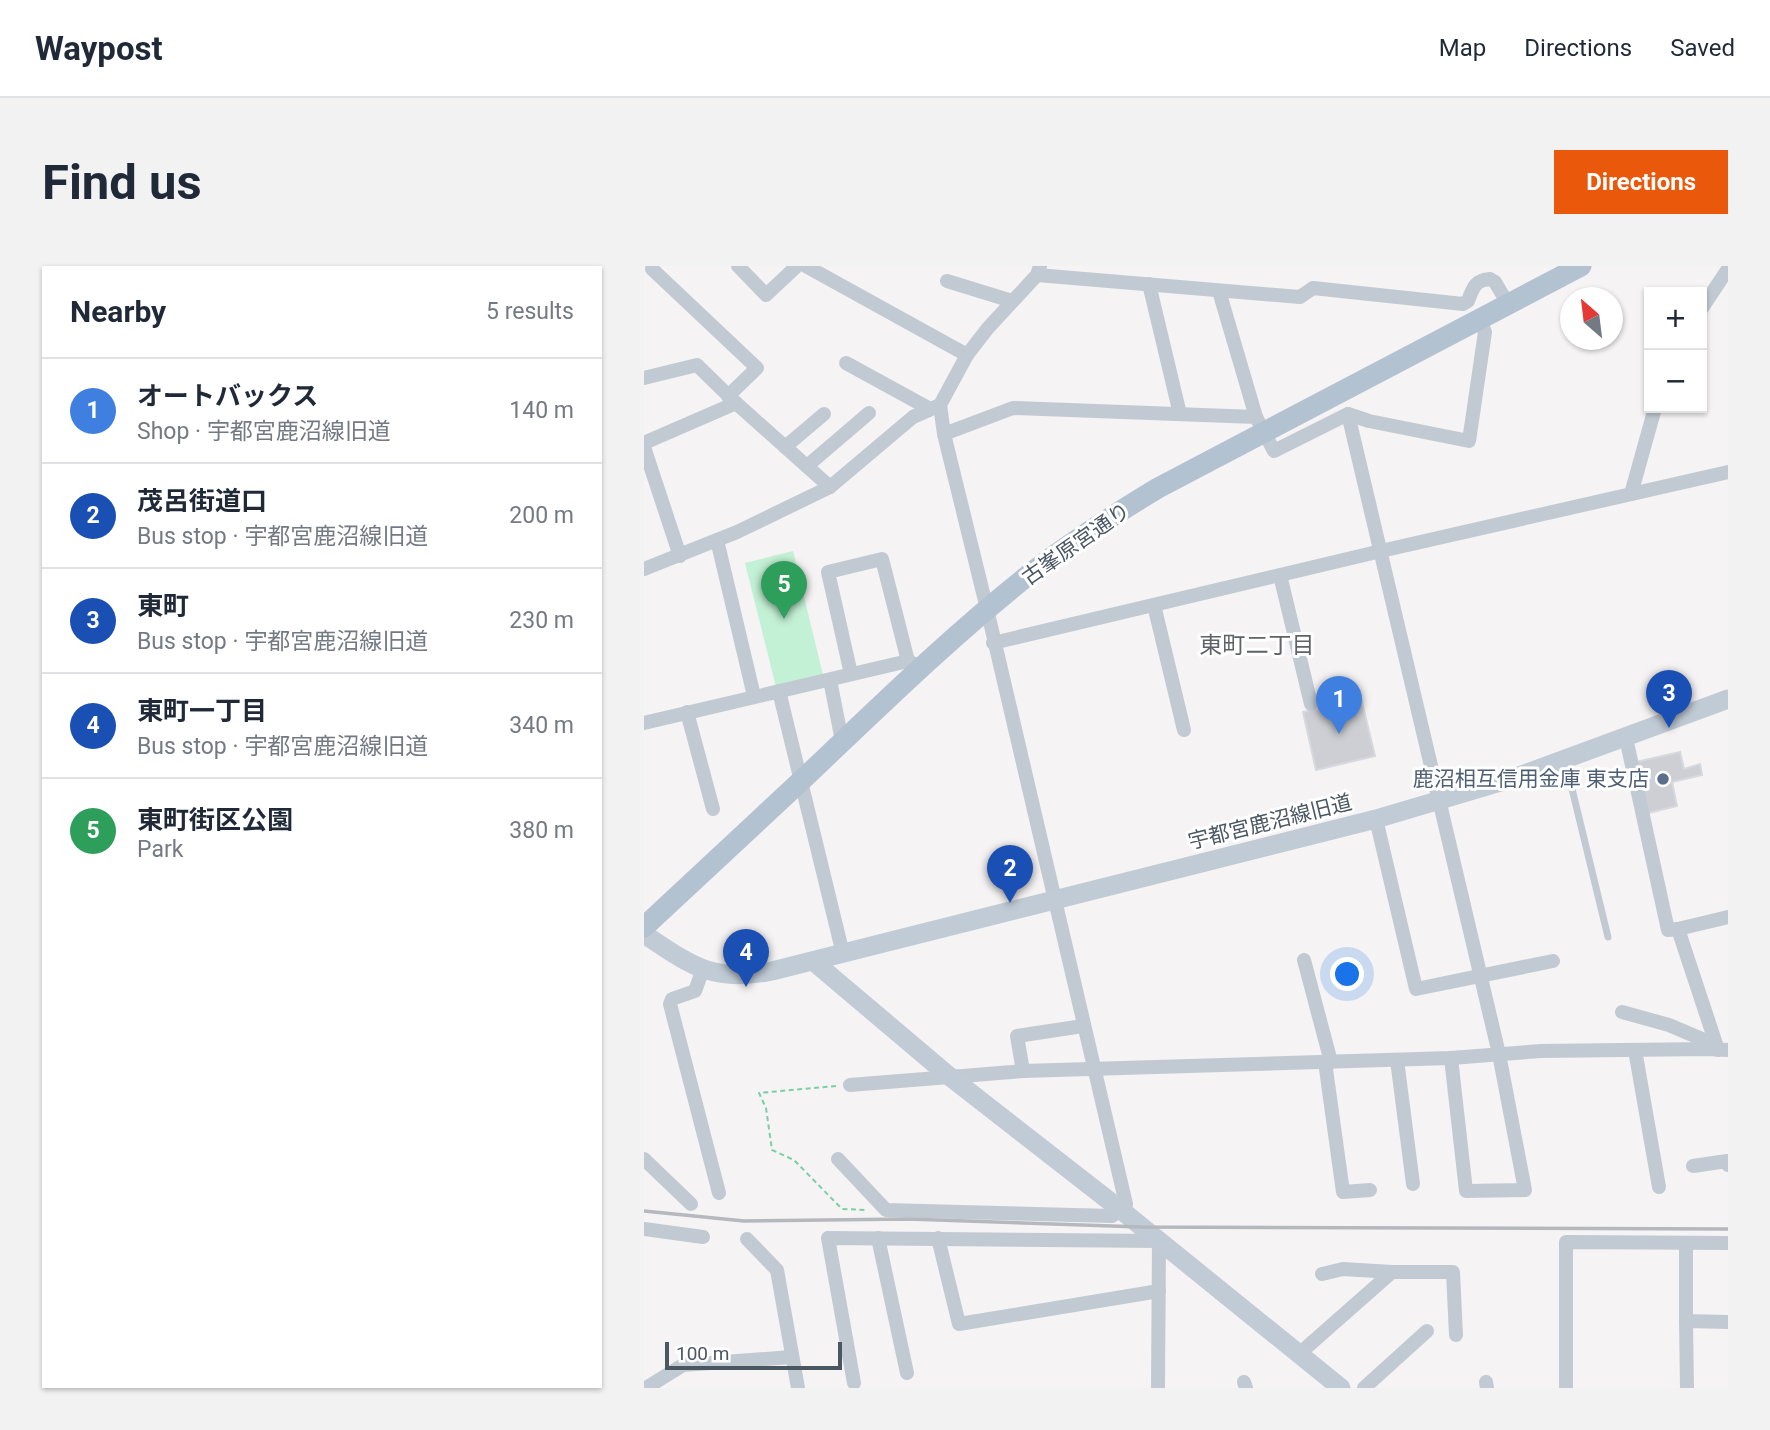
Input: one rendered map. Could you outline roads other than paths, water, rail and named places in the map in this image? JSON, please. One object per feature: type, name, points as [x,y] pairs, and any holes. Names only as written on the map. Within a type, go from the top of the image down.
[{"type":"main road","name":"古峯原宮通り","points":[[644,927],[842,741],[914,664],[1032,572],[1112,516],[1260,424],[1479,319],[1581,266]]},
{"type":"street","points":[[738,266],[766,295],[797,266]]},
{"type":"street","points":[[806,266],[967,355]]},
{"type":"street","points":[[652,269],[757,368],[732,400],[644,445],[680,555]]},
{"type":"street","points":[[1707,300],[1728,269]]},
{"type":"street","points":[[644,569],[717,541],[830,487],[912,417],[935,407],[967,355],[1039,270],[1149,285],[1300,298],[1314,288],[1463,304],[1468,300],[1476,282],[1490,279],[1495,282],[1508,304]]},
{"type":"street","points":[[947,281],[1012,301]]},
{"type":"street","points":[[1149,285],[1180,414]]},
{"type":"street","points":[[1219,290],[1260,424],[1274,451],[1348,414],[1369,421],[1469,441],[1486,332],[1479,319]]},
{"type":"street","points":[[838,1159],[886,1210],[1112,1216],[1126,1204],[944,434],[935,407],[846,363]]},
{"type":"street","points":[[644,378],[696,365],[830,487]]},
{"type":"street","points":[[944,434],[1013,408],[1180,414],[1260,424]]},
{"type":"street","points":[[1631,494],[1654,413]]},
{"type":"street","points":[[785,447],[824,414]]},
{"type":"street","points":[[807,466],[869,414]]},
{"type":"street","points":[[1348,414],[1499,1054],[1525,1190],[1466,1191],[1451,1058]]},
{"type":"street","points":[[993,643],[1728,472]]},
{"type":"street","points":[[717,541],[754,696]]},
{"type":"street","points":[[644,723],[851,674],[914,664],[882,559],[828,572],[851,674]]},
{"type":"street","points":[[1280,575],[1311,704]]},
{"type":"street","points":[[1154,605],[1184,730]]},
{"type":"street","points":[[830,680],[842,741]]},
{"type":"street","points":[[779,691],[843,954]]},
{"type":"street","name":"宇都宮鹿沼線旧道","points":[[644,934],[681,959],[703,969],[736,976],[752,975],[1440,801],[1565,760],[1728,699]]},
{"type":"street","points":[[687,712],[713,809]]},
{"type":"street","points":[[1626,738],[1668,930],[1728,917]]},
{"type":"street","points":[[1376,819],[1416,989],[1553,961]]},
{"type":"street","points":[[1678,929],[1721,1048]]},
{"type":"street","points":[[1304,960],[1328,1062],[1343,1192],[1370,1190]]},
{"type":"street","points":[[813,961],[949,1076],[1299,1354],[1331,1386]]},
{"type":"street","points":[[703,969],[695,990],[671,999],[670,1004],[719,1193]]},
{"type":"street","points":[[1622,1012],[1669,1025],[1721,1048]]},
{"type":"street","points":[[1023,1071],[1017,1037],[1083,1026]]},
{"type":"street","points":[[850,1084],[1094,1068],[1451,1058],[1541,1051],[1721,1048]]},
{"type":"street","points":[[1635,1050],[1659,1187]]},
{"type":"street","points":[[1397,1060],[1413,1184]]},
{"type":"street","points":[[644,1159],[691,1204]]},
{"type":"street","points":[[1693,1166],[1727,1161],[1728,1165]]},
{"type":"street","points":[[644,1229],[703,1237]]},
{"type":"street","points":[[854,1383],[828,1238],[1158,1241]]},
{"type":"street","points":[[878,1238],[907,1373]]},
{"type":"street","points":[[938,1238],[959,1324],[1159,1291]]},
{"type":"street","points":[[747,1239],[777,1270],[799,1388]]},
{"type":"street","points":[[1158,1241],[1158,1388]]},
{"type":"street","points":[[1566,1388],[1566,1242],[1728,1243]]},
{"type":"street","points":[[1686,1243],[1687,1388]]},
{"type":"street","points":[[1322,1274],[1343,1269],[1453,1272],[1456,1335]]},
{"type":"street","points":[[1299,1354],[1392,1272]]},
{"type":"street","points":[[1686,1321],[1728,1322]]},
{"type":"street","points":[[1364,1388],[1427,1331]]},
{"type":"street","points":[[646,1388],[683,1365],[792,1357]]},
{"type":"lane","points":[[1565,760],[1608,937]]},
{"type":"railway","points":[[644,1211],[744,1221],[908,1219],[1141,1227],[1728,1229]]},
{"type":"place","name":"東町街区公園","points":[[784,619]]},
{"type":"place","name":"東町","points":[[1669,728]]},
{"type":"place","name":"オートバックス","points":[[1339,734]]},
{"type":"place","name":"鹿沼相互信用金庫 東支店","points":[[1663,779]]},
{"type":"place","name":"茂呂街道口","points":[[1010,903]]},
{"type":"place","name":"東町一丁目","points":[[746,987]]},
{"type":"district","name":"東町二丁目","points":[[1257,645]]}]
